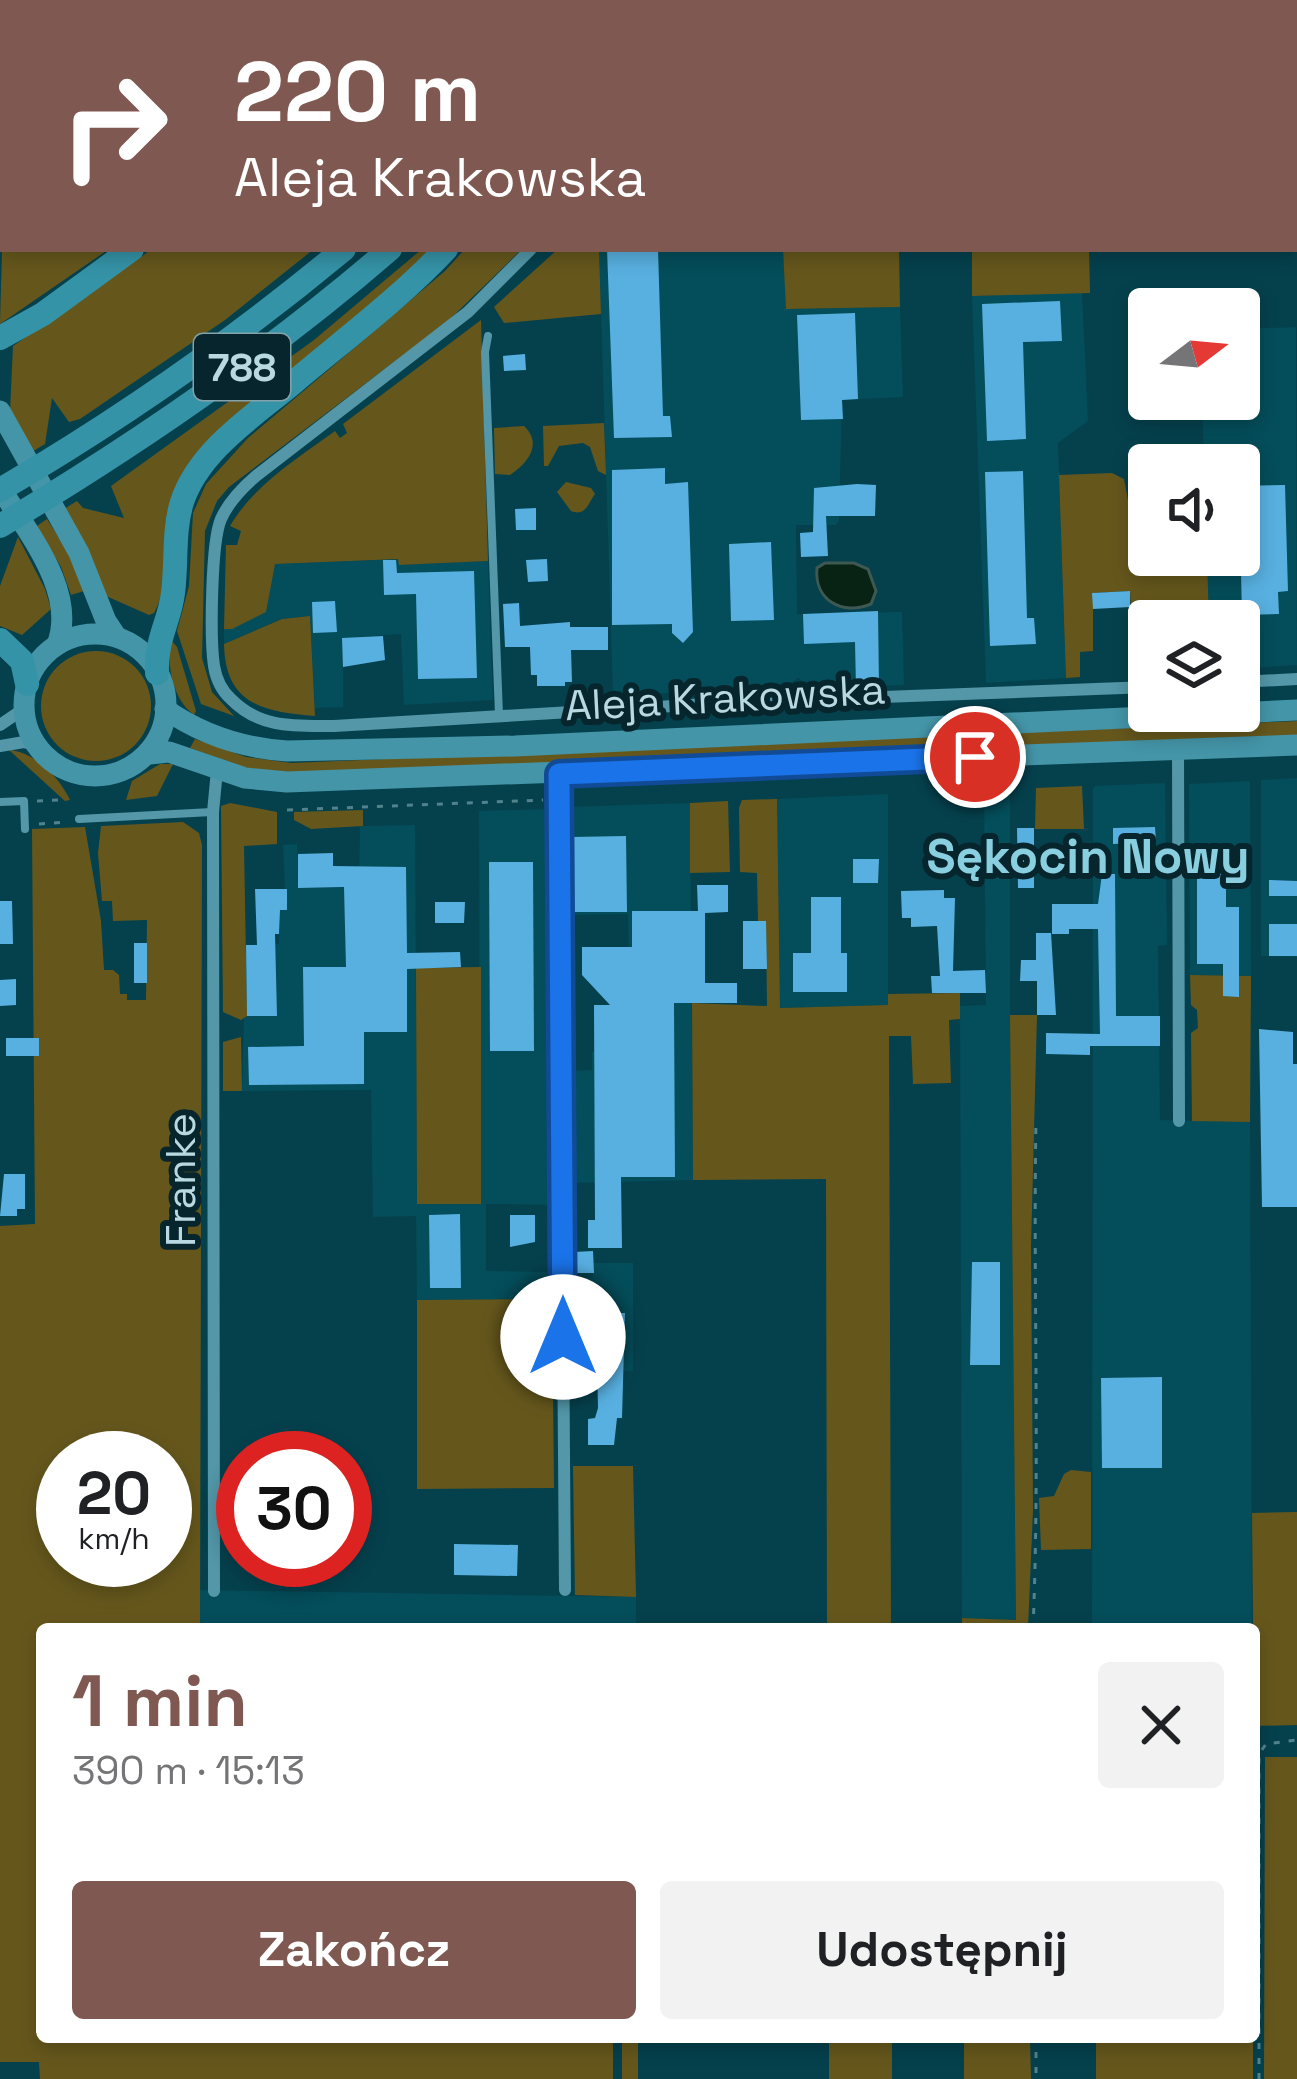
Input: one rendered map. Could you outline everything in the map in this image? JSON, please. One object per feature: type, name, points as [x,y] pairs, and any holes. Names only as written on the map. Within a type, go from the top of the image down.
[{"type":"main road","points":[[0,338],[43,314],[128,252]]},
{"type":"main road","name":"788","points":[[0,489],[81,442],[221,345],[340,252]]},
{"type":"main road","name":"788","points":[[0,526],[216,387],[386,252]]},
{"type":"main road","points":[[0,640],[22,661],[38,746],[56,765],[83,776],[114,774],[149,754],[161,734],[165,709],[158,642],[172,598],[182,500],[194,478],[230,436],[406,289],[443,252]]},
{"type":"main road","points":[[0,411],[79,553],[116,636]]},
{"type":"main road","points":[[0,489],[54,580],[64,622],[57,645]]},
{"type":"main road","points":[[26,696],[41,659],[57,645],[88,634],[116,636],[139,648],[158,673]]},
{"type":"main road","name":"Aleja Krakowska","points":[[165,709],[223,739],[287,751],[495,747],[1297,710]]},
{"type":"main road","name":"Aleja Krakowska","points":[[149,754],[181,754],[217,770],[287,782],[1297,745]]},
{"type":"street","points":[[528,252],[468,312],[243,487],[230,503],[215,538],[214,666],[228,697],[258,720],[281,726],[334,726],[1128,688]]},
{"type":"street","points":[[1260,681],[1297,680]]},
{"type":"street","points":[[0,725],[26,696]]},
{"type":"street","points":[[0,746],[24,742],[38,746]]},
{"type":"street","points":[[1178,749],[1179,1121]]},
{"type":"street","name":"Franke","points":[[214,1591],[213,812],[217,770]]},
{"type":"street","points":[[559,774],[565,1590]]},
{"type":"lane","points":[[488,336],[499,715]]},
{"type":"lane","points":[[0,802],[24,801],[25,827]]},
{"type":"lane","points":[[79,819],[213,812]]},
{"type":"path","points":[[24,801],[59,800]]},
{"type":"path","points":[[287,810],[551,800]]},
{"type":"path","points":[[25,827],[79,819]]},
{"type":"path","points":[[1034,1623],[1036,1120]]},
{"type":"path","points":[[1260,1752],[1265,1744],[1297,1741]]},
{"type":"path","points":[[1036,2043],[1036,2079]]},
{"type":"path","points":[[1259,2043],[1259,2079]]},
{"type":"shaded area","points":[[2,252],[105,252],[0,324]]},
{"type":"shaded area","points":[[148,252],[310,252],[225,320],[80,419],[69,422],[52,398],[45,444],[30,453],[10,412],[13,346]]},
{"type":"shaded area","points":[[418,252],[430,252],[175,488],[164,584],[154,613],[106,596],[87,548],[64,509],[77,501],[83,508],[124,518],[111,486],[314,340]]},
{"type":"shaded area","points":[[462,252],[519,252],[448,321],[229,487],[217,501],[205,531],[202,658],[212,692],[234,716],[201,704],[177,631],[189,586],[193,513],[206,484],[248,438]]},
{"type":"shaded area","points":[[555,252],[599,252],[601,314],[504,323],[494,307]]},
{"type":"shaded area","points":[[599,252],[783,252],[787,309],[900,307],[903,397],[842,400],[839,521],[836,525],[796,525],[797,614],[902,612],[904,685],[816,689],[798,678],[783,689],[613,695]]},
{"type":"shaded area","points":[[783,252],[899,252],[900,307],[786,309]]},
{"type":"shaded area","points":[[972,252],[1089,252],[1090,293],[972,296]]},
{"type":"shaded area","points":[[1082,292],[1088,421],[1058,443],[1066,678],[986,683],[972,296]]},
{"type":"shaded area","points":[[481,320],[488,561],[275,564],[266,612],[224,629],[226,545],[237,545],[241,531],[230,526],[240,511],[278,473],[335,431],[340,438],[347,433],[343,424]]},
{"type":"shaded area","points":[[1296,327],[1297,665],[1260,668],[1260,600],[1208,600],[1208,576],[1260,576],[1260,444],[1203,444],[1203,420],[1260,420],[1260,328]]},
{"type":"shaded area","points":[[604,423],[606,475],[598,471],[590,447],[583,443],[559,446],[544,466],[543,426]]},
{"type":"shaded area","points":[[524,426],[533,446],[527,459],[510,475],[495,474],[494,428]]},
{"type":"shaded area","points":[[1112,473],[1124,479],[1128,576],[1208,576],[1208,600],[1130,600],[1130,591],[1093,593],[1093,651],[1080,652],[1080,677],[1066,678],[1059,475]]},
{"type":"shaded area","points":[[566,482],[591,488],[595,494],[583,511],[571,511],[557,492]]},
{"type":"shaded area","points":[[47,519],[84,591],[71,595],[37,526]]},
{"type":"shaded area","points":[[18,537],[51,609],[22,635],[0,626],[0,586]]},
{"type":"shaded area","points":[[399,559],[400,565],[488,561],[493,700],[404,705],[401,634],[357,637],[343,649],[343,707],[315,708],[310,616],[281,619],[224,644],[224,629],[233,629],[269,583],[275,564]]},
{"type":"shaded area","points":[[825,563],[854,563],[868,569],[876,591],[871,604],[850,608],[825,597],[817,568]]},
{"type":"shaded area","points":[[310,616],[315,716],[279,712],[250,701],[231,680],[224,644],[282,619]]},
{"type":"shaded area","points":[[170,639],[177,647],[194,715],[173,681]]},
{"type":"shaded area","points":[[96,651],[117,655],[135,667],[147,685],[151,706],[147,727],[135,745],[117,757],[96,761],[75,757],[57,745],[45,727],[41,706],[45,685],[57,667],[75,655]]},
{"type":"shaded area","points":[[1297,721],[1297,735],[286,773],[242,767],[190,748],[195,739],[246,757],[291,763],[1128,728],[1128,732],[1260,732],[1260,723]]},
{"type":"shaded area","points":[[9,750],[45,767],[70,800],[65,801]]},
{"type":"shaded area","points":[[160,764],[173,764],[157,796],[126,800],[132,781]]},
{"type":"shaded area","points":[[1297,778],[1297,957],[1261,956],[1261,780]]},
{"type":"shaded area","points":[[1250,781],[1251,976],[1190,975],[1189,784]]},
{"type":"shaded area","points":[[1165,783],[1167,945],[1158,946],[1160,1120],[1250,1122],[1252,1623],[1092,1623],[1095,786]]},
{"type":"shaded area","points":[[1082,786],[1084,829],[1035,829],[1036,788]]},
{"type":"shaded area","points":[[1010,789],[1016,1621],[962,1618],[960,1006],[986,1005],[984,790]]},
{"type":"shaded area","points":[[888,794],[888,1005],[780,1008],[777,799]]},
{"type":"shaded area","points":[[777,799],[780,1008],[888,1005],[888,994],[960,993],[960,1019],[949,1020],[951,1083],[913,1084],[911,1036],[889,1036],[891,1623],[827,1623],[826,1179],[693,1180],[692,1003],[767,1006],[766,922],[758,921],[757,873],[740,872],[742,800]]},
{"type":"shaded area","points":[[728,801],[730,872],[690,873],[690,803]]},
{"type":"shaded area","points":[[230,803],[277,812],[277,844],[244,846],[247,1016],[241,1020],[223,1012],[221,806]]},
{"type":"shaded area","points":[[690,803],[693,1180],[571,1183],[570,1071],[592,1070],[592,1052],[631,1050],[628,914],[568,915],[567,807]]},
{"type":"shaded area","points":[[549,809],[551,1205],[486,1204],[486,1271],[551,1272],[552,1299],[417,1300],[416,1216],[373,1217],[371,1090],[242,1091],[246,945],[279,944],[280,910],[286,910],[283,845],[297,844],[298,881],[304,888],[359,887],[360,826],[415,825],[417,1204],[480,1204],[479,811]]},
{"type":"shaded area","points":[[363,810],[363,826],[311,829],[294,820],[294,812]]},
{"type":"shaded area","points":[[183,822],[199,833],[200,1623],[36,1623],[36,2043],[613,2043],[613,2079],[40,2079],[39,2062],[0,2062],[0,1226],[35,1224],[32,829],[85,827],[104,970],[119,975],[120,994],[127,994],[127,1000],[146,1000],[147,920],[113,921],[112,901],[102,901],[101,826]]},
{"type":"shaded area","points":[[481,967],[481,1204],[417,1204],[416,968]]},
{"type":"shaded area","points":[[1190,975],[1251,976],[1250,1122],[1192,1121],[1191,1033],[1198,1028]]},
{"type":"shaded area","points":[[1010,1015],[1037,1015],[1028,1623],[962,1623],[962,1618],[1016,1620]]},
{"type":"shaded area","points":[[241,1037],[242,1091],[223,1091],[223,1042]]},
{"type":"shaded area","points":[[593,1263],[633,1263],[633,1371],[572,1372],[572,1278],[593,1278]]},
{"type":"shaded area","points":[[552,1299],[554,1488],[417,1489],[417,1300]]},
{"type":"shaded area","points":[[573,1466],[633,1466],[636,1597],[575,1595]]},
{"type":"shaded area","points":[[1091,1472],[1091,1549],[1041,1550],[1039,1498],[1054,1496],[1064,1474]]},
{"type":"shaded area","points":[[1297,1512],[1297,1725],[1260,1726],[1260,1623],[1253,1623],[1252,1513]]},
{"type":"shaded area","points":[[200,1590],[636,1597],[636,1623],[200,1623]]},
{"type":"shaded area","points":[[1265,1757],[1297,1757],[1297,2079],[1264,2079]]},
{"type":"shaded area","points":[[622,2043],[638,2043],[638,2079],[622,2079]]},
{"type":"shaded area","points":[[829,2043],[892,2043],[892,2079],[829,2079]]},
{"type":"shaded area","points":[[964,2043],[1030,2043],[1031,2079],[964,2079]]},
{"type":"shaded area","points":[[1096,2043],[1253,2043],[1253,2079],[1096,2079]]},
{"type":"building","points":[[607,252],[658,252],[663,416],[670,416],[672,437],[614,438]]},
{"type":"building","points":[[1060,301],[1062,341],[1023,342],[1026,439],[987,441],[982,304]]},
{"type":"building","points":[[855,313],[858,399],[842,400],[843,419],[801,420],[797,315]]},
{"type":"building","points":[[525,354],[526,370],[504,371],[503,356]]},
{"type":"building","points":[[665,468],[665,484],[688,482],[693,632],[683,643],[672,633],[672,624],[612,625],[612,470]]},
{"type":"building","points":[[1023,471],[1027,618],[1034,618],[1036,644],[990,646],[985,472]]},
{"type":"building","points":[[876,485],[875,516],[826,516],[828,556],[801,557],[800,533],[813,532],[814,488]]},
{"type":"building","points":[[1285,485],[1288,591],[1278,592],[1279,614],[1260,615],[1260,600],[1242,600],[1241,576],[1260,576],[1260,486]]},
{"type":"building","points":[[536,508],[536,530],[516,530],[515,509]]},
{"type":"building","points":[[771,542],[774,620],[731,621],[729,544]]},
{"type":"building","points":[[547,559],[548,581],[528,582],[526,560]]},
{"type":"building","points":[[383,560],[396,560],[397,573],[474,571],[477,678],[418,679],[416,594],[384,595]]},
{"type":"building","points":[[1130,591],[1128,607],[1093,609],[1092,593]]},
{"type":"building","points":[[335,601],[337,632],[313,633],[312,602]]},
{"type":"building","points":[[519,603],[520,626],[570,622],[570,627],[608,627],[608,650],[571,650],[572,682],[537,686],[537,675],[531,675],[530,647],[505,647],[503,604]]},
{"type":"building","points":[[878,611],[879,687],[856,688],[855,642],[804,644],[803,614]]},
{"type":"building","points":[[383,636],[385,660],[343,667],[342,638]]},
{"type":"building","points":[[1155,827],[1156,842],[1113,844],[1113,828]]},
{"type":"building","points":[[1017,828],[1034,828],[1034,888],[1018,888]]},
{"type":"building","points":[[626,836],[627,912],[572,912],[571,837]]},
{"type":"building","points":[[333,853],[333,866],[406,867],[407,953],[460,952],[461,967],[407,969],[407,1032],[364,1032],[364,1084],[249,1085],[248,1047],[304,1046],[303,967],[346,967],[344,887],[298,888],[298,854]]},
{"type":"building","points":[[1197,856],[1226,856],[1226,907],[1239,907],[1239,997],[1223,996],[1223,964],[1197,964]]},
{"type":"building","points":[[853,859],[879,859],[878,883],[853,883]]},
{"type":"building","points":[[489,862],[533,862],[534,1051],[490,1051]]},
{"type":"building","points":[[1102,874],[1115,874],[1116,1016],[1160,1016],[1160,1046],[1090,1046],[1090,1055],[1046,1054],[1046,1033],[1100,1034],[1098,929],[1052,934],[1052,904],[1098,904]]},
{"type":"building","points":[[1269,880],[1297,881],[1297,896],[1269,896]]},
{"type":"building","points":[[697,885],[728,885],[728,912],[705,913],[705,983],[737,983],[737,1003],[674,1003],[675,1177],[621,1177],[622,1248],[588,1248],[588,1220],[595,1220],[594,1005],[610,1005],[582,975],[582,947],[632,947],[632,911],[698,911]]},
{"type":"building","points":[[255,889],[287,889],[287,910],[280,910],[279,934],[275,934],[277,1016],[247,1016],[246,945],[257,945]]},
{"type":"building","points":[[944,890],[944,898],[955,898],[953,971],[985,970],[986,993],[932,993],[931,976],[940,976],[937,926],[911,927],[911,918],[902,918],[901,891]]},
{"type":"building","points":[[811,897],[841,897],[847,992],[793,992],[793,953],[811,953]]},
{"type":"building","points":[[0,901],[12,901],[13,944],[0,944]]},
{"type":"building","points":[[435,902],[465,902],[464,923],[435,923]]},
{"type":"building","points":[[743,921],[766,921],[767,969],[743,969]]},
{"type":"building","points":[[1269,924],[1297,924],[1297,956],[1269,956]]},
{"type":"building","points":[[1036,933],[1051,933],[1056,1015],[1037,1015],[1037,981],[1020,981],[1021,960],[1036,960]]},
{"type":"building","points":[[134,943],[147,943],[147,983],[134,983]]},
{"type":"building","points":[[16,979],[16,1005],[0,1006],[0,980]]},
{"type":"building","points":[[1259,1029],[1293,1032],[1297,1207],[1262,1207]]},
{"type":"building","points":[[6,1038],[39,1038],[39,1056],[6,1056]]},
{"type":"building","points":[[4,1174],[25,1174],[25,1209],[17,1209],[17,1216],[0,1216]]},
{"type":"building","points":[[460,1214],[461,1288],[430,1288],[429,1215]]},
{"type":"building","points":[[510,1215],[535,1215],[535,1242],[510,1247]]},
{"type":"building","points":[[593,1251],[594,1273],[574,1273],[574,1252]]},
{"type":"building","points":[[972,1262],[1000,1262],[1000,1365],[970,1365]]},
{"type":"building","points":[[612,1313],[625,1313],[622,1418],[617,1418],[614,1445],[588,1445],[588,1419],[595,1418],[598,1408],[597,1362],[588,1362],[588,1334],[606,1334]]},
{"type":"building","points":[[1162,1377],[1162,1468],[1102,1468],[1101,1378]]},
{"type":"building","points":[[454,1544],[518,1545],[517,1576],[454,1575]]},
{"type":"district","name":"Sękocin Nowy","points":[[1088,856]]},
{"type":"route","points":[[563,1337],[559,774],[975,757]]}]
